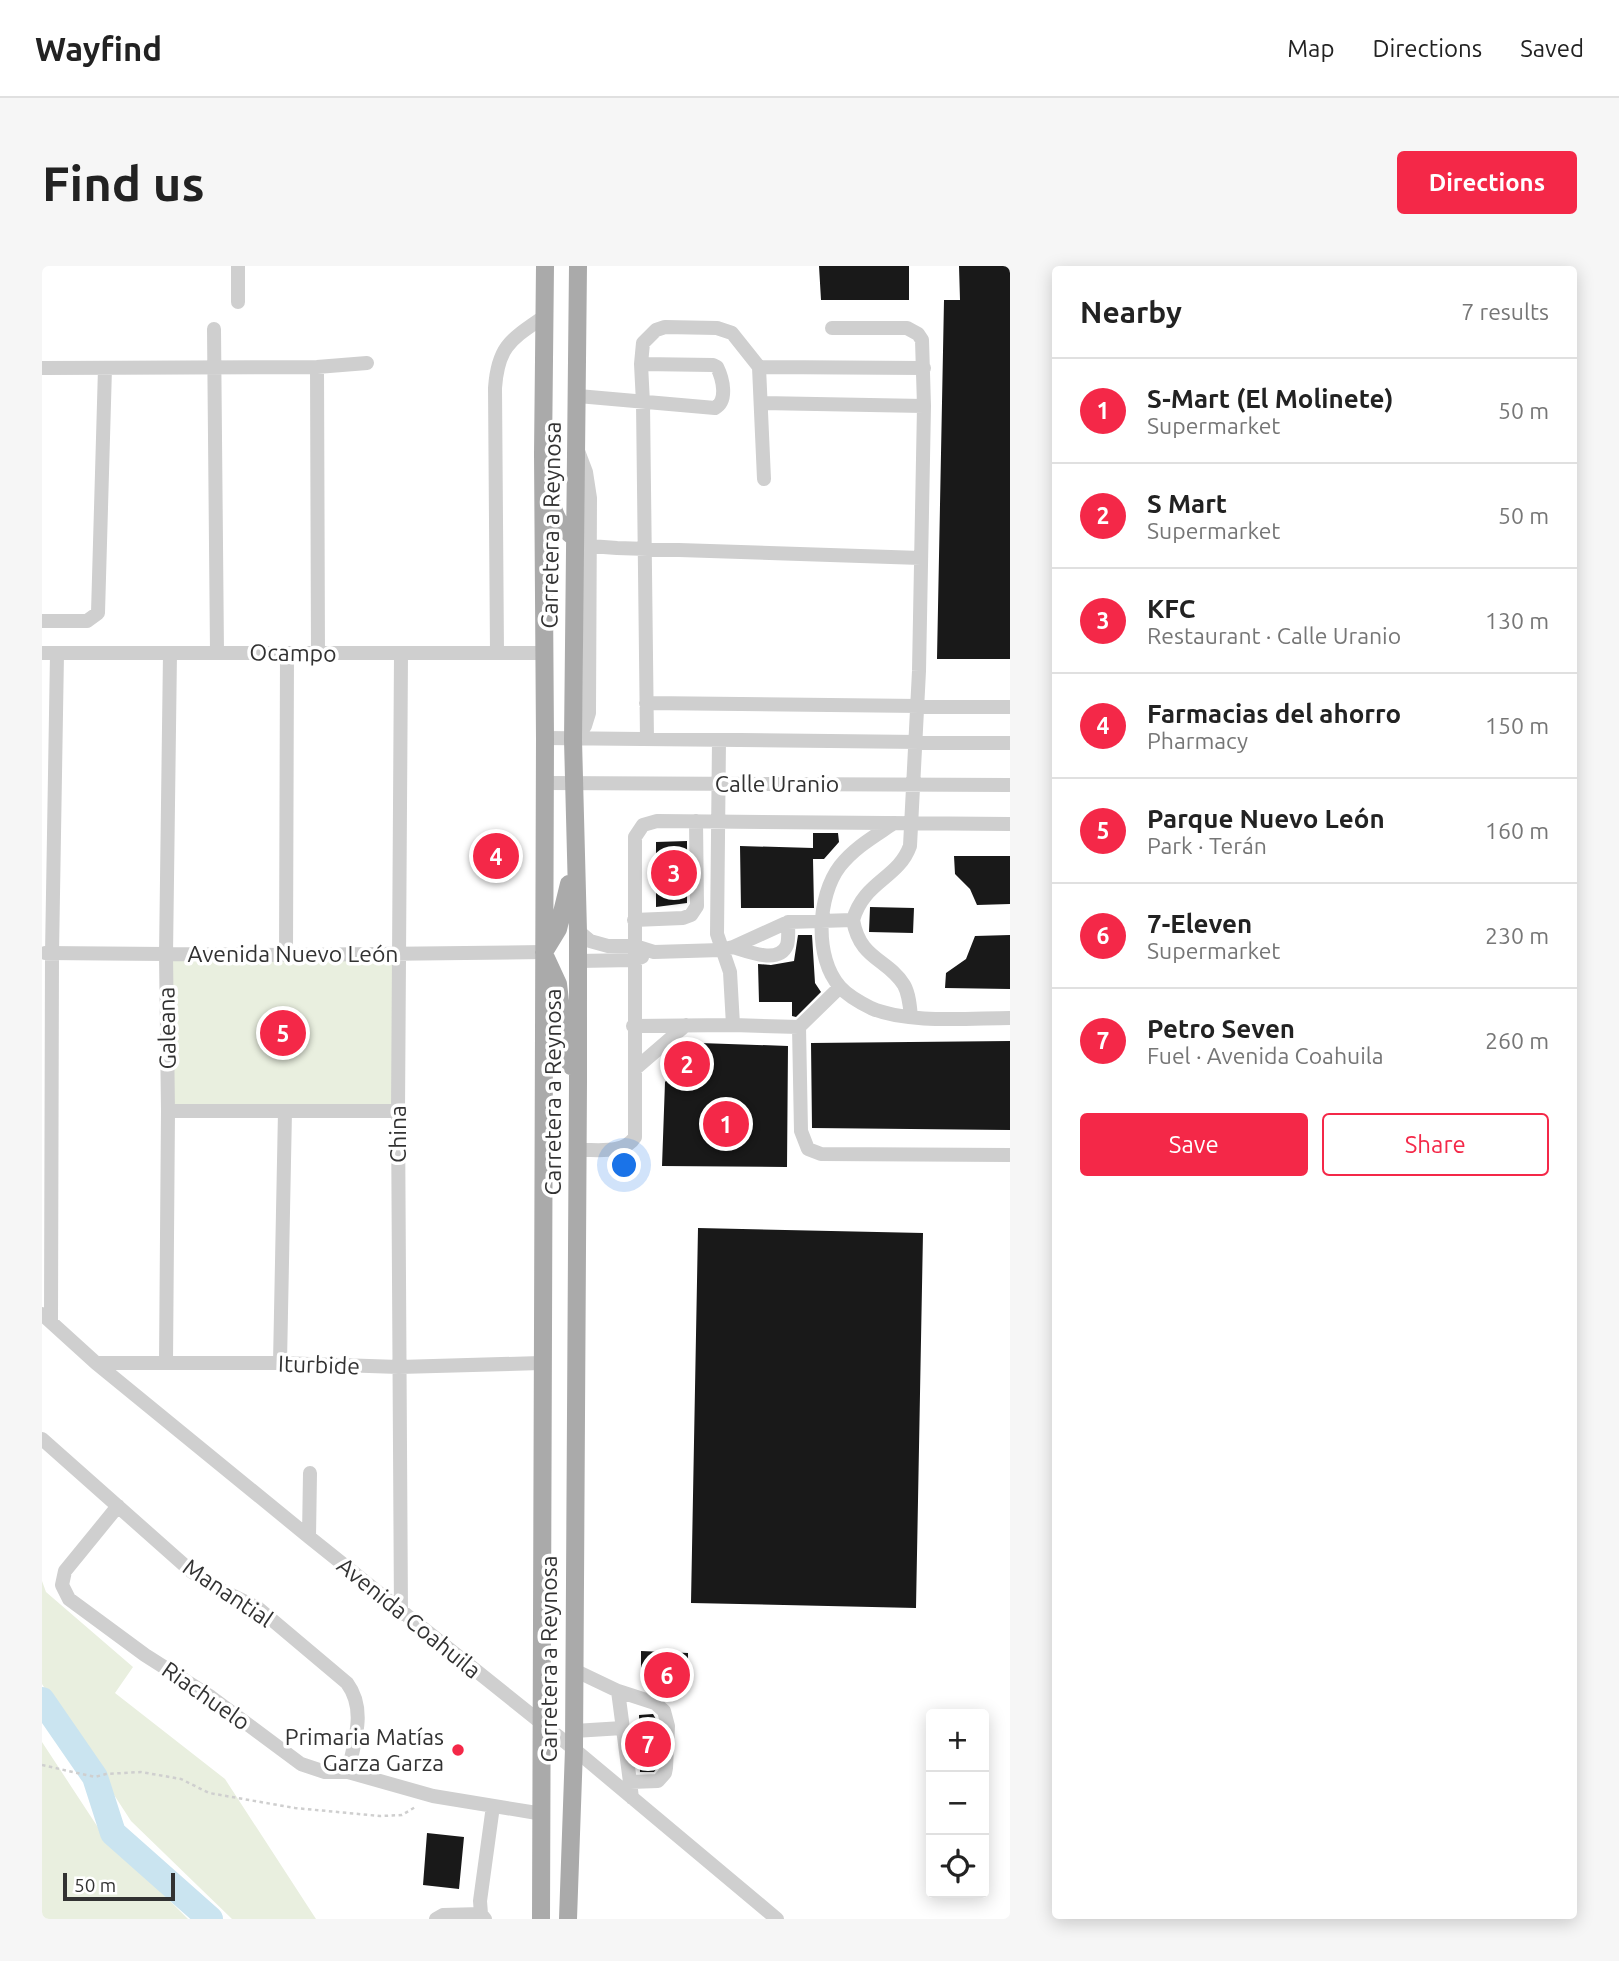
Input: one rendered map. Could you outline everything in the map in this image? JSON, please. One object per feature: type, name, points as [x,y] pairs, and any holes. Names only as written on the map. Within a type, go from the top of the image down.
[{"type":"main road","name":"Carretera a Reynosa","points":[[541,1919],[545,266]]},
{"type":"main road","name":"Carretera a Reynosa","points":[[568,1919],[574,1740],[578,1082],[578,931],[573,740],[582,542],[577,447],[578,266]]},
{"type":"main road","points":[[543,454],[553,513],[559,525],[582,542]]},
{"type":"main road","points":[[575,859],[558,929],[544,952],[558,984],[565,1043],[578,1082]]},
{"type":"street","points":[[238,266],[238,302]]},
{"type":"street","points":[[498,653],[496,367],[513,339],[545,316]]},
{"type":"street","points":[[647,739],[641,364],[643,342],[656,330],[665,327],[717,328],[732,333],[759,366],[764,479]]},
{"type":"street","points":[[832,328],[907,328],[922,340],[924,406],[918,706],[912,823],[906,856],[900,865],[872,887],[856,909],[853,920],[860,943],[903,984],[909,998],[911,1017]]},
{"type":"street","points":[[214,329],[217,652]]},
{"type":"street","points":[[42,368],[317,367],[367,363]]},
{"type":"street","points":[[578,396],[715,408],[723,401],[720,373],[713,365],[641,364]]},
{"type":"street","points":[[759,366],[923,368]]},
{"type":"street","points":[[317,367],[318,654]]},
{"type":"street","points":[[42,621],[87,621],[99,613],[106,368]]},
{"type":"street","points":[[761,403],[924,406]]},
{"type":"street","points":[[582,542],[644,548],[921,558]]},
{"type":"street","name":"Ocampo","points":[[42,653],[544,653]]},
{"type":"street","name":"Galeana","points":[[166,1362],[169,1111],[166,954],[170,653]]},
{"type":"street","points":[[46,1318],[47,953],[57,654]]},
{"type":"street","points":[[286,954],[287,654]]},
{"type":"street","name":"China","points":[[401,654],[398,1111],[401,1614]]},
{"type":"street","points":[[646,703],[1010,707]]},
{"type":"street","name":"Calle Uranio","points":[[545,738],[1010,743]]},
{"type":"street","points":[[719,740],[717,934],[727,948],[733,1025]]},
{"type":"street","name":"Calle Uranio","points":[[545,783],[1010,785]]},
{"type":"street","points":[[577,1150],[620,1149],[632,1143],[637,1129],[633,1026],[635,837],[643,825],[657,821],[1010,824]]},
{"type":"street","points":[[634,920],[683,918],[691,915],[697,906],[696,821]]},
{"type":"street","points":[[894,822],[862,844],[839,868],[830,886],[821,922],[826,962],[840,988],[873,1009],[911,1017],[1010,1018]]},
{"type":"street","points":[[727,948],[788,922],[853,920]]},
{"type":"street","points":[[578,961],[654,951],[727,948],[775,955],[787,944],[788,922]]},
{"type":"street","points":[[578,931],[597,944],[634,953]]},
{"type":"street","name":"Avenida Nuevo León","points":[[47,953],[544,952]]},
{"type":"street","points":[[633,1026],[799,1027],[840,988]]},
{"type":"street","points":[[635,1069],[686,1025]]},
{"type":"street","points":[[799,1027],[801,1131],[803,1141],[815,1153],[1010,1155]]},
{"type":"street","points":[[169,1111],[398,1111]]},
{"type":"street","points":[[281,1363],[285,1111]]},
{"type":"street","name":"Avenida Coahuila","points":[[46,1318],[96,1363],[401,1614],[543,1724],[574,1740],[632,1798],[777,1919]]},
{"type":"street","name":"Iturbide","points":[[96,1363],[281,1363],[399,1367],[541,1363]]},
{"type":"street","name":"Manantial","points":[[42,1439],[192,1572],[215,1587],[258,1608],[347,1683],[354,1692],[358,1705],[358,1725],[348,1772]]},
{"type":"street","points":[[309,1537],[310,1473]]},
{"type":"street","name":"Riachuelo","points":[[118,1506],[65,1571],[62,1585],[69,1599],[145,1655],[202,1690],[301,1764],[326,1772],[348,1772],[433,1796],[543,1814]]},
{"type":"street","points":[[574,1670],[618,1691],[655,1703],[664,1711],[668,1726],[666,1773],[659,1781],[630,1782]]},
{"type":"street","points":[[618,1691],[632,1798]]},
{"type":"street","points":[[574,1740],[623,1728]]},
{"type":"street","points":[[436,1919],[443,1914],[483,1916],[480,1900],[493,1806]]},
{"type":"path","points":[[42,1765],[95,1777],[141,1772],[181,1779],[209,1793],[264,1804],[380,1816],[402,1815],[433,1796]]},
{"type":"green space","points":[[399,953],[398,1111],[168,1111],[166,955]]},
{"type":"green space","points":[[42,1581],[46,1592],[133,1667],[115,1693],[225,1779],[316,1919],[232,1919],[131,1821],[42,1684]]},
{"type":"green space","points":[[42,1742],[101,1832],[188,1919],[42,1919]]},
{"type":"building","points":[[819,266],[909,266],[909,300],[821,300]]},
{"type":"building","points":[[959,266],[1010,266],[1010,659],[937,659],[944,300],[960,300]]},
{"type":"building","points":[[813,833],[838,833],[839,842],[824,859],[813,859],[814,908],[741,908],[740,846],[813,848]]},
{"type":"building","points":[[687,841],[687,903],[656,907],[656,842]]},
{"type":"building","points":[[954,856],[1010,856],[1010,904],[977,905],[970,889],[955,874]]},
{"type":"building","points":[[870,907],[914,908],[913,933],[869,932]]},
{"type":"building","points":[[798,935],[812,935],[815,983],[821,992],[796,1017],[792,1016],[792,1002],[759,1002],[758,964],[794,961]]},
{"type":"building","points":[[1010,935],[1010,989],[945,988],[946,973],[966,959],[975,936]]},
{"type":"building","points":[[1010,1041],[1010,1130],[812,1128],[811,1043]]},
{"type":"building","points":[[700,1043],[788,1046],[787,1167],[662,1166],[665,1082]]},
{"type":"building","points":[[698,1228],[923,1233],[916,1608],[691,1603]]},
{"type":"building","points":[[641,1651],[688,1653],[688,1679],[651,1680],[641,1671]]},
{"type":"building","points":[[653,1714],[657,1721],[656,1769],[654,1772],[640,1772],[639,1715]]},
{"type":"building","points":[[427,1833],[464,1837],[459,1889],[423,1885]]},
{"type":"waterway","points":[[42,1700],[95,1777],[113,1833],[210,1919]]},
{"type":"place","name":"Farmacias del ahorro","points":[[496,856]]},
{"type":"place","name":"KFC","points":[[674,873]]},
{"type":"place","name":"Parque Nuevo León","points":[[283,1033]]},
{"type":"place","name":"S Mart","points":[[687,1064]]},
{"type":"place","name":"S-Mart (El Molinete)","points":[[726,1124]]},
{"type":"place","name":"7-Eleven","points":[[667,1675]]},
{"type":"place","name":"Petro Seven","points":[[648,1744]]},
{"type":"place","name":"Primaria Matías Garza Garza","points":[[458,1750]]}]
